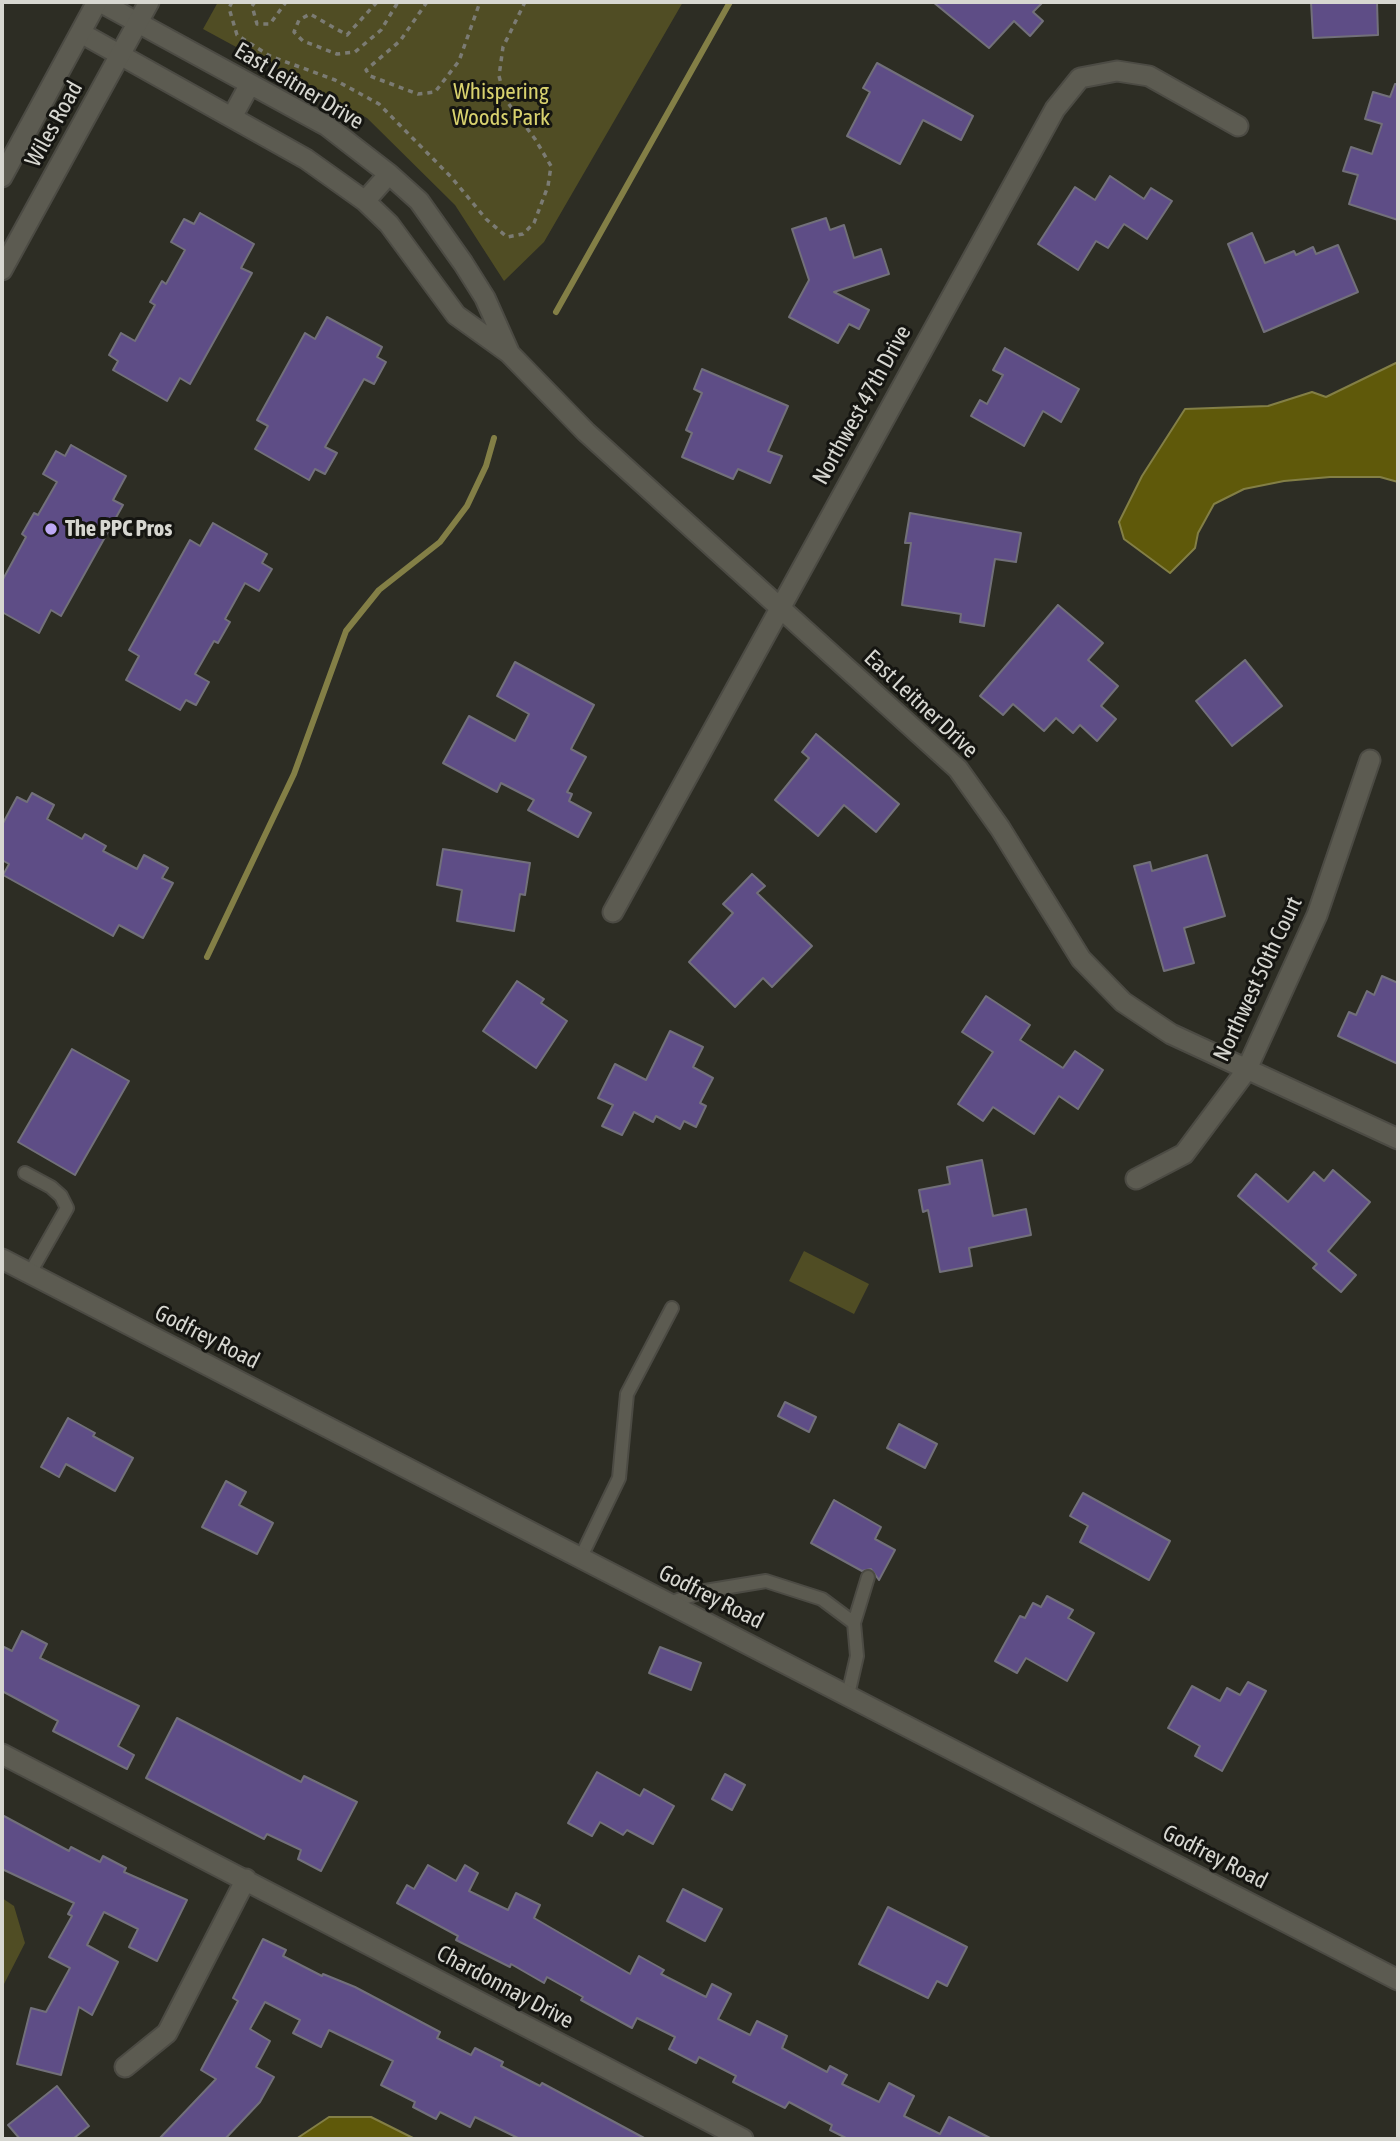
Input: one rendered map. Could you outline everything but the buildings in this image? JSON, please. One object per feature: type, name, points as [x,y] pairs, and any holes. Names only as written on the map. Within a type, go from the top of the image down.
[{"type":"street","name":"East Leitner Drive","points":[[98,2],[327,126],[389,174],[419,201],[463,263],[485,299],[509,353]]},
{"type":"street","name":"Wiles Road","points":[[2,177],[98,2]]},
{"type":"street","name":"Wiles Road","points":[[2,270],[149,2]]},
{"type":"street","name":"East Leitner Drive","points":[[81,33],[306,159],[365,201],[389,224],[456,315],[509,353],[586,432],[958,769],[1000,828],[1081,959],[1123,1002],[1171,1034],[1398,1139]]},
{"type":"street","name":"Northwest 47th Drive","points":[[613,912],[779,606],[1055,109],[1080,78],[1116,71],[1149,76],[1238,126]]},
{"type":"street","points":[[232,117],[250,84]]},
{"type":"street","points":[[365,201],[389,174]]},
{"type":"street","name":"Northwest 50th Court","points":[[1136,1179],[1184,1154],[1246,1071],[1317,915],[1370,760]]},
{"type":"street","name":"Godfrey Road","points":[[2,1259],[1398,1979]]},
{"type":"street","name":"Chardonnay Drive","points":[[2,1754],[743,2139]]},
{"type":"street","points":[[125,2067],[167,2033],[246,1879]]},
{"type":"lane","points":[[25,1173],[51,1187],[66,1203],[66,1208],[30,1273]]},
{"type":"lane","points":[[581,1557],[619,1478],[627,1394],[672,1308]]},
{"type":"lane","points":[[848,1695],[857,1656],[853,1623],[868,1577]]},
{"type":"lane","points":[[669,1602],[718,1588],[766,1581],[822,1599],[853,1623]]},
{"type":"path","points":[[232,2],[229,8],[237,35],[270,56],[335,80],[379,104],[452,178],[486,219],[507,237],[523,234],[534,222],[548,186],[551,166],[505,99],[499,76],[503,47],[525,2]]},
{"type":"path","points":[[255,2],[252,6],[257,24],[270,24],[277,10],[286,2]]},
{"type":"path","points":[[377,2],[347,35],[310,14],[299,20],[294,32],[303,41],[337,54],[355,52],[381,30],[398,2]]},
{"type":"path","points":[[428,2],[400,41],[366,70],[370,76],[418,94],[435,92],[458,61],[480,2]]},
{"type":"green space","name":"Whispering Woods Park","points":[[218,2],[683,2],[544,242],[504,281],[455,205],[367,118],[203,29]]},
{"type":"green space","points":[[804,1251],[869,1284],[854,1314],[789,1281]]},
{"type":"green space","points":[[2,1898],[14,1906],[25,1943],[2,1988]]},
{"type":"shaded area","points":[[1398,362],[1398,482],[1380,477],[1330,477],[1284,481],[1244,489],[1214,504],[1198,533],[1195,548],[1170,573],[1124,539],[1119,522],[1142,476],[1185,409],[1268,406],[1312,392],[1326,397]]},
{"type":"shaded area","points":[[329,2117],[371,2117],[415,2139],[296,2139]]},
{"type":"waterway","points":[[556,312],[730,2]]},
{"type":"waterway","points":[[207,957],[294,774],[346,631],[379,590],[440,542],[467,506],[486,466],[494,438]]},
{"type":"place","name":"The PPC Pros","points":[[51,529]]}]
